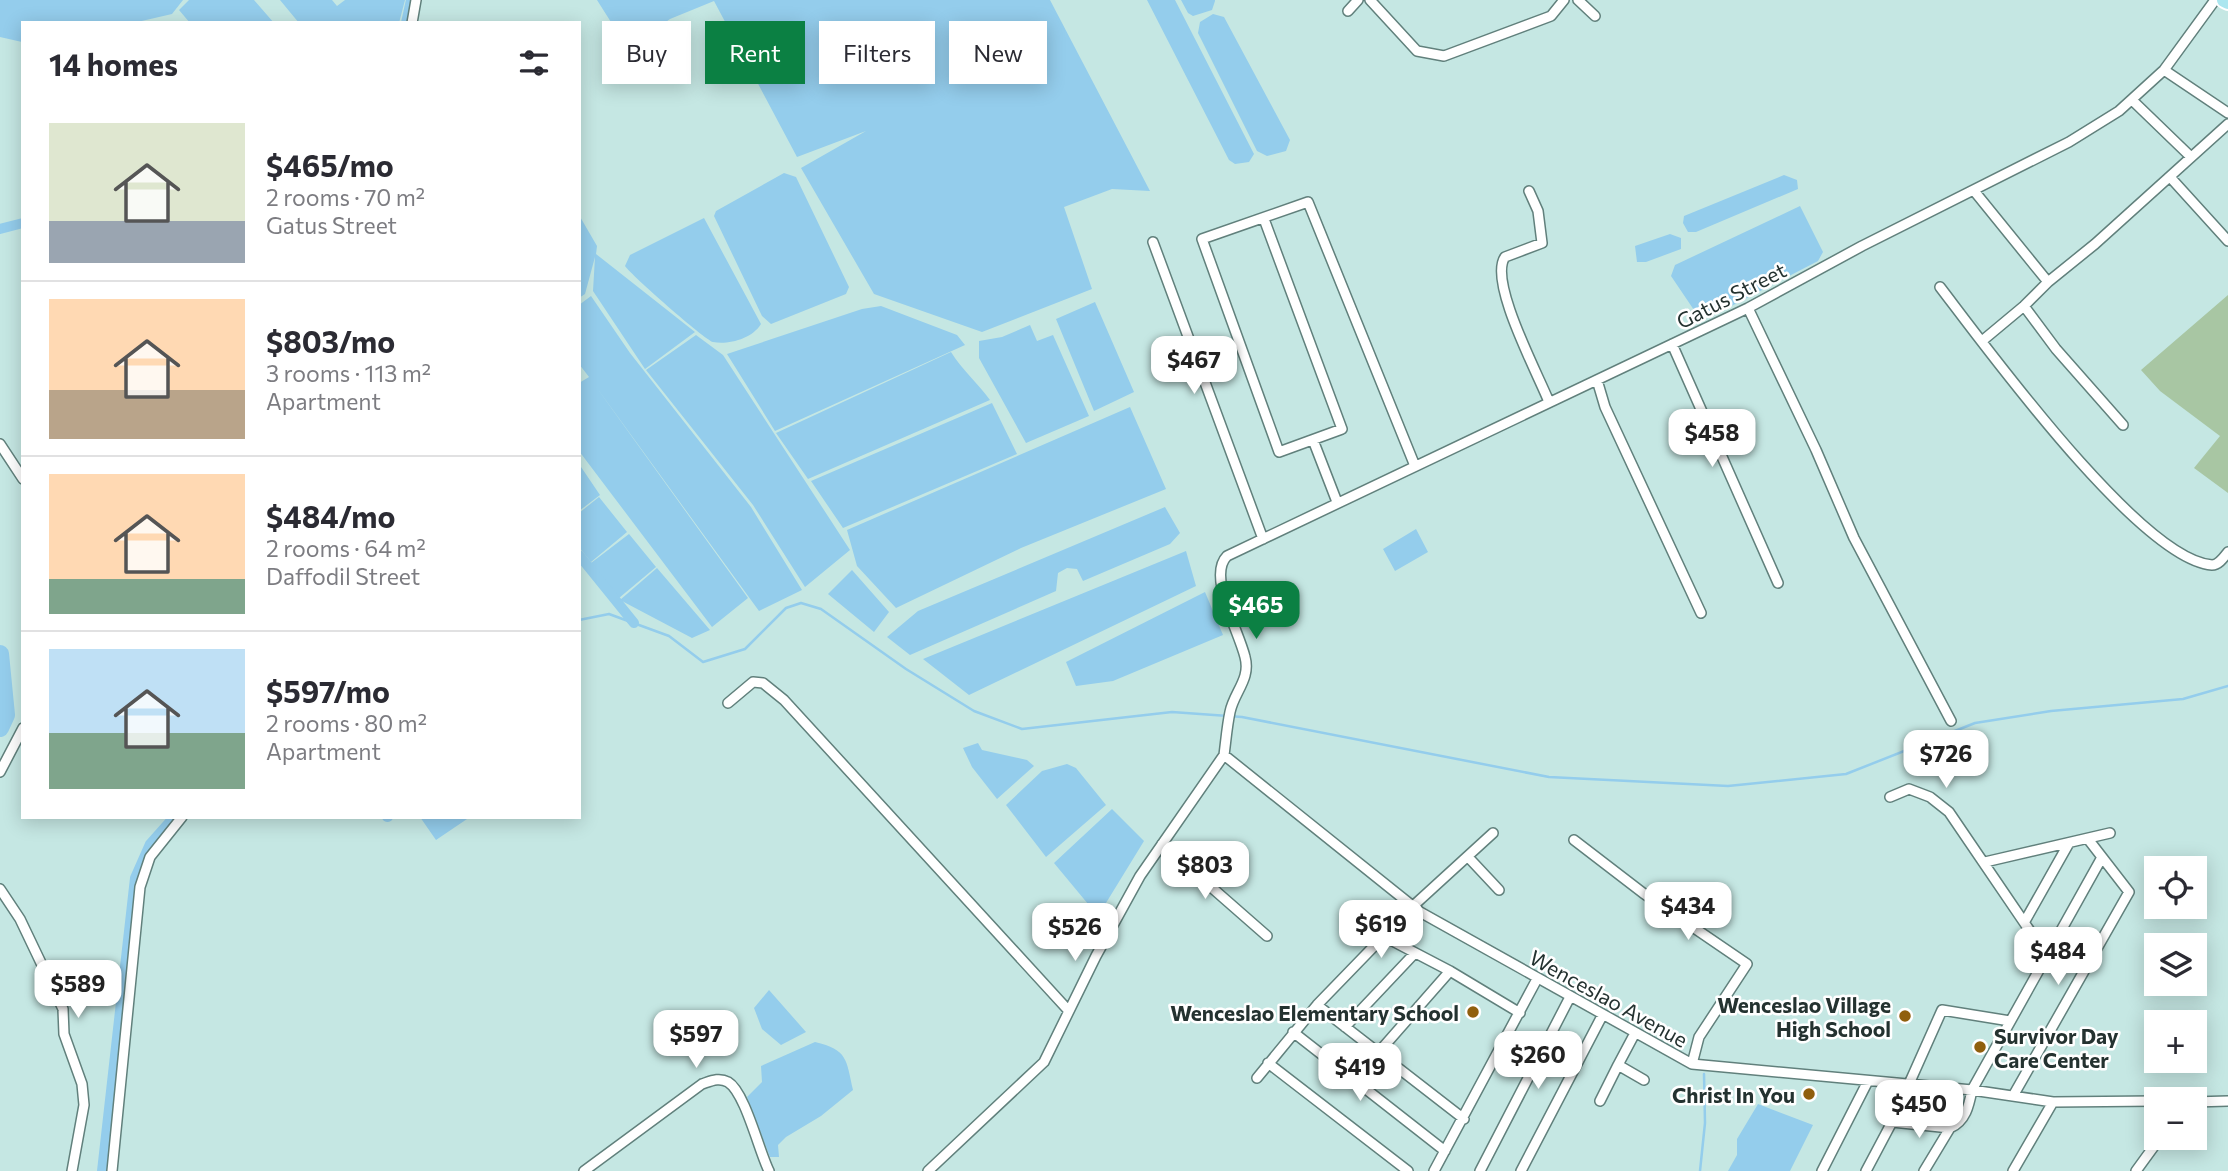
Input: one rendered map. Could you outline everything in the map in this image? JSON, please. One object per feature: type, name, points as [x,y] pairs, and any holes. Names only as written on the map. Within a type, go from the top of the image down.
[{"type":"street","points":[[412,21],[416,0]]},
{"type":"street","points":[[1348,11],[1358,0]]},
{"type":"street","points":[[1370,0],[1417,51],[1444,56],[1551,16],[1564,0]]},
{"type":"street","points":[[1578,0],[1595,16]]},
{"type":"street","name":"Gatus Street","points":[[1224,755],[1230,709],[1247,674],[1246,659],[1220,583],[1221,562],[1227,556],[1748,308],[1862,246],[1976,192],[2069,142],[2132,100],[2164,70],[2215,0]]},
{"type":"street","points":[[2164,70],[2228,113]]},
{"type":"street","points":[[2132,100],[2191,157]]},
{"type":"street","points":[[1982,341],[2228,124]]},
{"type":"street","points":[[2170,177],[2228,241]]},
{"type":"street","points":[[1529,191],[1538,211],[1542,243],[1505,257],[1500,274],[1512,316],[1549,402]]},
{"type":"street","points":[[1976,192],[2048,282]]},
{"type":"street","points":[[1264,219],[1342,429],[1279,452],[1202,239],[1308,202],[1415,466]]},
{"type":"street","points":[[1153,242],[1263,539]]},
{"type":"street","points":[[1940,287],[2092,475],[2138,524],[2174,551],[2212,565],[2219,563],[2228,552]]},
{"type":"street","points":[[2024,306],[2056,349],[2123,425]]},
{"type":"street","points":[[1748,308],[1816,450],[1854,538],[1951,721]]},
{"type":"street","points":[[1672,344],[1778,583]]},
{"type":"street","points":[[1597,380],[1605,407],[1701,613]]},
{"type":"street","points":[[1313,440],[1337,502]]},
{"type":"street","points":[[0,444],[21,476]]},
{"type":"street","points":[[728,703],[753,682],[763,682],[784,700],[1068,1010]]},
{"type":"street","points":[[0,772],[21,732]]},
{"type":"street","points":[[928,1171],[1044,1062],[1068,1010],[1140,876],[1224,755]]},
{"type":"street","name":"Wenceslao Avenue","points":[[1224,755],[1412,907],[1602,1016],[1692,1064],[1972,1090],[2053,1102],[2144,1101]]},
{"type":"street","points":[[1890,797],[1909,789],[1930,797],[1950,812],[2047,956]]},
{"type":"street","points":[[112,1171],[140,887],[150,858],[180,819]]},
{"type":"street","points":[[1257,1078],[1293,1032],[1383,936],[1469,858],[1493,832]]},
{"type":"street","points":[[1985,862],[2110,833]]},
{"type":"street","points":[[2013,1096],[2130,892],[2101,859],[2088,839]]},
{"type":"street","points":[[1574,840],[1643,893],[1747,964],[1699,1037],[1692,1064]]},
{"type":"street","points":[[2025,921],[2069,843]]},
{"type":"street","points":[[1162,844],[1267,936]]},
{"type":"street","points":[[1469,858],[1499,890]]},
{"type":"street","points":[[1892,1122],[1950,1128],[1956,1126],[1969,1109],[1972,1090],[2101,859]]},
{"type":"street","points":[[0,890],[20,919],[63,1009],[64,1034],[82,1084],[84,1105],[72,1171]]},
{"type":"street","points":[[1383,936],[1450,971],[1520,1013]]},
{"type":"street","points":[[1345,1027],[1414,954]]},
{"type":"street","points":[[1378,1053],[1450,971]]},
{"type":"street","points":[[1434,1171],[1537,979]]},
{"type":"street","points":[[1480,1171],[1570,996]]},
{"type":"street","points":[[1317,1005],[1464,1119]]},
{"type":"street","points":[[1866,1171],[1892,1122],[1942,1010],[2010,1021]]},
{"type":"street","points":[[1521,1171],[1602,1016]]},
{"type":"street","points":[[1293,1032],[1445,1151]]},
{"type":"street","points":[[1600,1101],[1635,1033]]},
{"type":"street","points":[[1268,1063],[1408,1171]]},
{"type":"street","points":[[1618,1065],[1644,1080]]},
{"type":"street","points":[[584,1171],[702,1084],[718,1079],[730,1082],[740,1095],[769,1171]]},
{"type":"street","points":[[1822,1171],[1868,1081]]},
{"type":"street","points":[[2207,1101],[2228,1101]]},
{"type":"street","points":[[2013,1171],[2053,1102]]},
{"type":"street","points":[[1924,1171],[1950,1128]]},
{"type":"street","points":[[2136,1171],[2151,1150]]},
{"type":"green space","points":[[2228,295],[2228,493],[2194,468],[2220,436],[2160,391],[2141,370]]},
{"type":"water","points":[[0,0],[183,0],[172,14],[142,21],[21,21],[21,42],[0,37]]},
{"type":"water","points":[[189,0],[254,0],[272,21],[188,21],[179,10]]},
{"type":"water","points":[[280,0],[332,0],[337,6],[345,0],[405,0],[400,21],[297,21]]},
{"type":"water","points":[[597,0],[1050,0],[1150,191],[1112,189],[1064,207],[1092,289],[982,332],[874,294],[801,168],[866,131],[797,157],[758,84],[805,84],[805,21],[725,21],[714,1],[667,21],[610,21]]},
{"type":"water","points":[[1147,0],[1175,0],[1254,154],[1249,162],[1235,164],[1229,160]]},
{"type":"water","points":[[1181,0],[1215,1],[1212,10],[1193,16],[1188,13]]},
{"type":"water","points":[[1213,14],[1224,17],[1290,140],[1286,151],[1267,156],[1257,151],[1198,33],[1200,22]]},
{"type":"water","points":[[784,173],[796,177],[849,287],[846,294],[771,324],[762,316],[714,216],[716,211]]},
{"type":"water","points":[[1784,175],[1797,180],[1798,189],[1696,232],[1688,232],[1683,223],[1684,216]]},
{"type":"water","points":[[1800,206],[1823,252],[1818,261],[1710,317],[1696,313],[1671,276],[1675,265]]},
{"type":"water","points":[[581,218],[597,246],[596,254],[695,332],[645,369],[593,291],[595,257],[585,294],[581,297]]},
{"type":"water","points":[[704,218],[761,324],[752,334],[732,342],[713,342],[707,339],[625,266],[630,255]]},
{"type":"water","points":[[1670,234],[1681,238],[1681,249],[1646,262],[1637,262],[1635,246]]},
{"type":"water","points":[[591,296],[630,353],[751,507],[802,590],[759,611],[594,384],[748,598],[712,627],[581,454],[581,382],[589,377],[581,367],[581,304]]},
{"type":"water","points":[[1095,302],[1134,392],[1094,411],[1056,319]]},
{"type":"water","points":[[881,306],[957,335],[965,345],[775,431],[727,354],[862,309]]},
{"type":"water","points":[[1030,325],[1037,341],[1053,335],[1089,416],[1026,443],[979,358],[979,341],[1002,337]]},
{"type":"water","points":[[696,335],[723,355],[850,550],[805,587],[753,505],[646,370]]},
{"type":"water","points":[[951,352],[990,400],[808,479],[776,433]]},
{"type":"water","points":[[992,403],[1017,454],[843,528],[811,481]]},
{"type":"water","points":[[1130,407],[1166,489],[1021,548],[896,608],[857,566],[847,530]]},
{"type":"water","points":[[581,467],[600,495],[581,509]]},
{"type":"water","points":[[599,497],[627,532],[591,562],[581,550],[581,511]]},
{"type":"water","points":[[1165,507],[1180,533],[1170,544],[1083,581],[1077,569],[1067,568],[1058,573],[1056,591],[910,655],[887,637],[918,611]]},
{"type":"water","points":[[1416,529],[1428,552],[1395,571],[1383,549]]},
{"type":"water","points":[[629,534],[656,567],[619,598],[591,563]]},
{"type":"water","points":[[1186,551],[1196,586],[969,695],[923,659]]},
{"type":"water","points":[[657,568],[710,630],[692,638],[620,600]]},
{"type":"water","points":[[852,570],[889,612],[874,632],[828,594]]},
{"type":"water","points":[[1205,592],[1223,635],[1113,681],[1076,686],[1066,662]]},
{"type":"water","points":[[978,743],[982,750],[1027,760],[1034,766],[997,799],[972,767],[963,748]]},
{"type":"water","points":[[1067,764],[1076,768],[1106,805],[1046,857],[1006,805],[1042,771]]},
{"type":"water","points":[[1112,809],[1144,841],[1098,916],[1054,863]]},
{"type":"water","points":[[421,819],[467,819],[436,840]]},
{"type":"water","points":[[769,990],[806,1032],[781,1045],[762,1029],[754,1008]]},
{"type":"water","points":[[815,1042],[834,1049],[844,1057],[853,1090],[821,1116],[786,1137],[778,1145],[779,1157],[770,1157],[747,1097],[762,1082],[761,1066]]},
{"type":"water","points":[[1758,1104],[1813,1125],[1790,1171],[1728,1171],[1737,1155],[1737,1139]]},
{"type":"waterway","points":[[406,21],[411,0]]},
{"type":"waterway","points":[[0,229],[21,224]]},
{"type":"waterway","points":[[581,557],[634,623]]},
{"type":"waterway","points":[[581,620],[609,614],[669,636],[703,662],[745,649],[786,608],[801,603],[821,609],[906,669],[974,711],[1022,729],[1172,712],[1242,717],[1549,777],[1728,786],[1846,774],[1975,723],[2051,711],[2183,699],[2228,686]]},
{"type":"waterway","points":[[0,654],[6,715],[0,728]]},
{"type":"waterway","points":[[102,1171],[135,878],[150,844],[172,819]]},
{"type":"waterway","points":[[1700,1171],[1705,1123],[1704,1074]]},
{"type":"place","name":"Wenceslao Elementary School","points":[[1473,1012]]},
{"type":"place","name":"Wenceslao Village High School","points":[[1905,1016]]},
{"type":"place","name":"Survivor Day Care Center","points":[[1980,1047]]},
{"type":"place","name":"Christ In You","points":[[1809,1094]]}]
